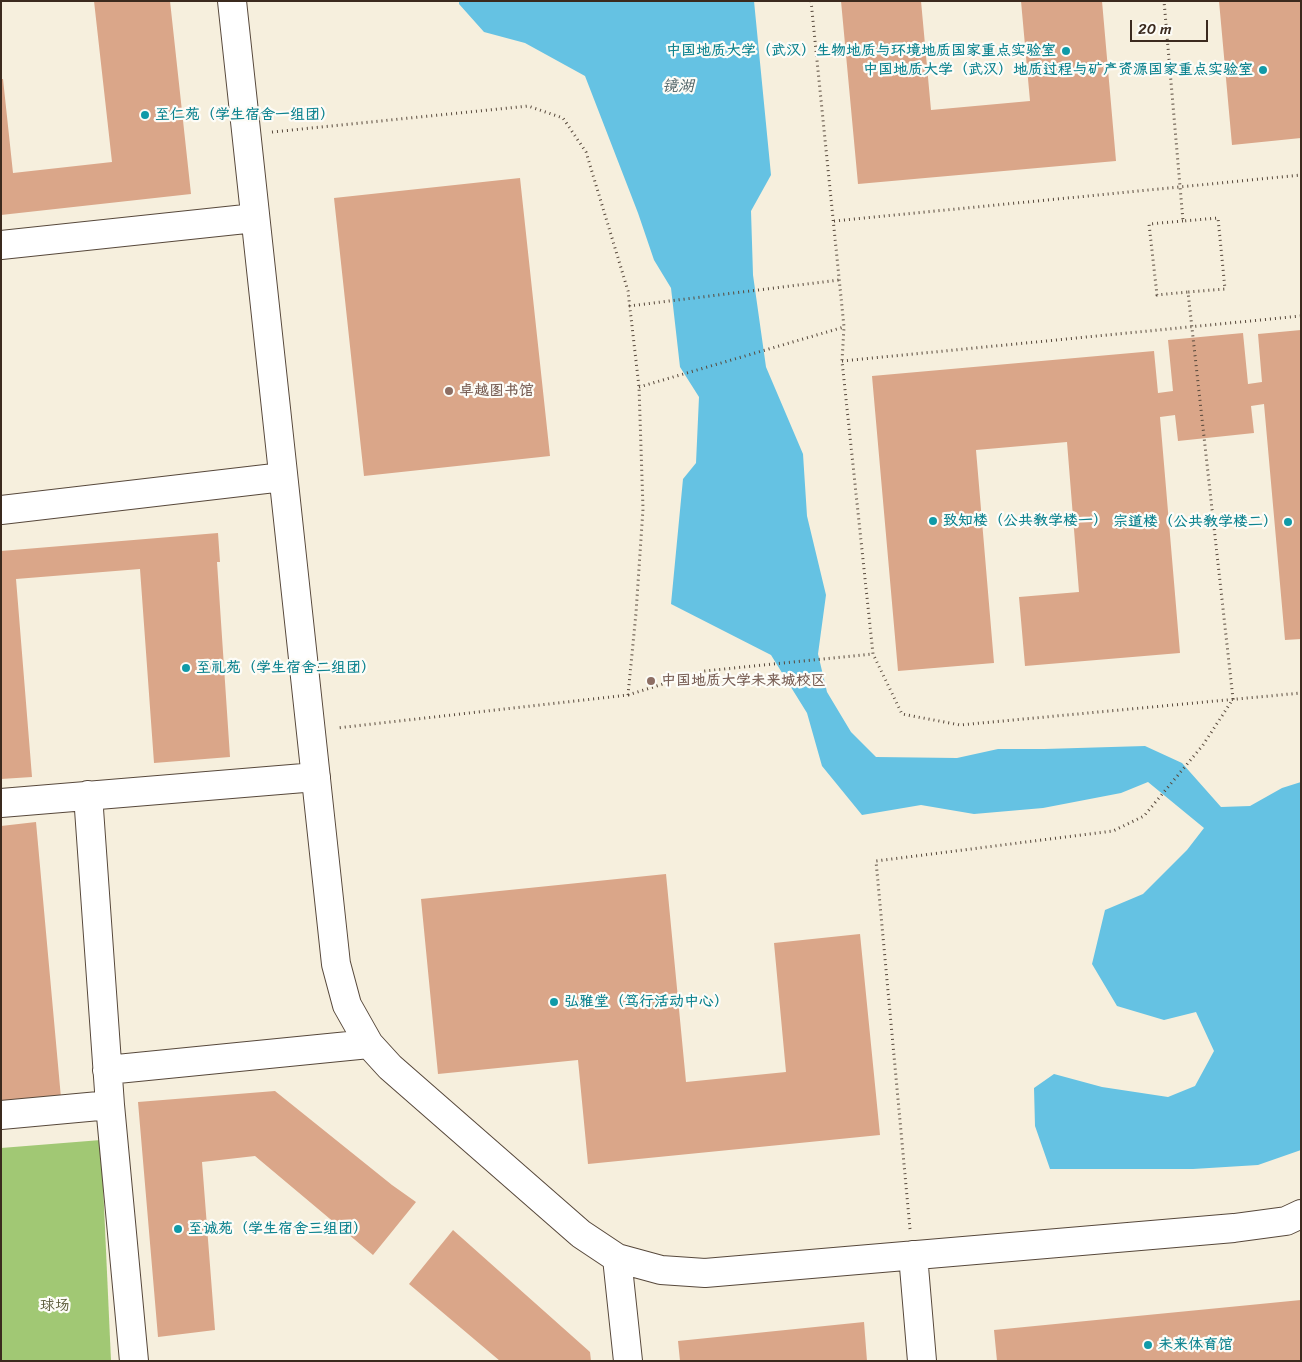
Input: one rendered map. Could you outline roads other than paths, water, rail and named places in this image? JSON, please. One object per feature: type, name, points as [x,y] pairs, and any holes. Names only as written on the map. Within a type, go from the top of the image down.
[{"type":"street","points":[[232,1],[336,964],[347,1005],[369,1044],[390,1067],[581,1234],[617,1258],[661,1270],[705,1273],[1234,1228],[1286,1221],[1301,1214]]},
{"type":"street","points":[[1,245],[255,218]]},
{"type":"street","points":[[1,510],[283,477]]},
{"type":"street","points":[[1,803],[316,777]]},
{"type":"street","points":[[88,795],[110,1105],[134,1361]]},
{"type":"street","points":[[108,1070],[369,1044]]},
{"type":"street","points":[[1,1115],[110,1105]]},
{"type":"street","points":[[913,1255],[922,1361]]},
{"type":"street","points":[[617,1258],[628,1361]]},
{"type":"water","name":"镜湖","points":[[459,1],[754,1],[771,175],[751,211],[753,275],[766,367],[803,454],[807,516],[826,595],[818,654],[827,692],[851,732],[876,757],[957,758],[998,749],[1145,746],[1182,763],[1221,807],[1250,806],[1282,788],[1301,782],[1301,1150],[1258,1165],[1193,1169],[1050,1169],[1035,1126],[1034,1088],[1054,1074],[1102,1087],[1168,1097],[1195,1086],[1214,1051],[1196,1012],[1164,1020],[1117,1006],[1092,964],[1105,910],[1143,894],[1187,850],[1204,828],[1148,782],[1121,793],[1043,808],[974,814],[921,805],[862,815],[822,766],[807,713],[771,655],[671,604],[683,479],[696,463],[699,397],[680,367],[671,288],[654,260],[638,213],[585,76],[525,43],[484,32],[459,4]]},
{"type":"place","name":"中国地质大学（武汉）生物地质与环境地质国家重点实验室","points":[[1066,51]]},
{"type":"place","name":"中国地质大学（武汉）地质过程与矿产资源国家重点实验室","points":[[1263,70]]},
{"type":"place","name":"至仁苑（学生宿舍一组团）","points":[[145,115]]},
{"type":"place","name":"卓越图书馆","points":[[449,391]]},
{"type":"place","name":"致知楼（公共教学楼一）","points":[[933,521]]},
{"type":"place","name":"宗道楼（公共教学楼二）","points":[[1288,522]]},
{"type":"place","name":"至礼苑（学生宿舍二组团）","points":[[186,668]]},
{"type":"place","name":"中国地质大学未来城校区","points":[[651,681]]},
{"type":"place","name":"弘雅堂（笃行活动中心）","points":[[554,1002]]},
{"type":"place","name":"至诚苑（学生宿舍三组团）","points":[[178,1229]]},
{"type":"place","name":"未来体育馆","points":[[1148,1345]]},
{"type":"park label","name":"球场","points":[[55,1306]]}]
